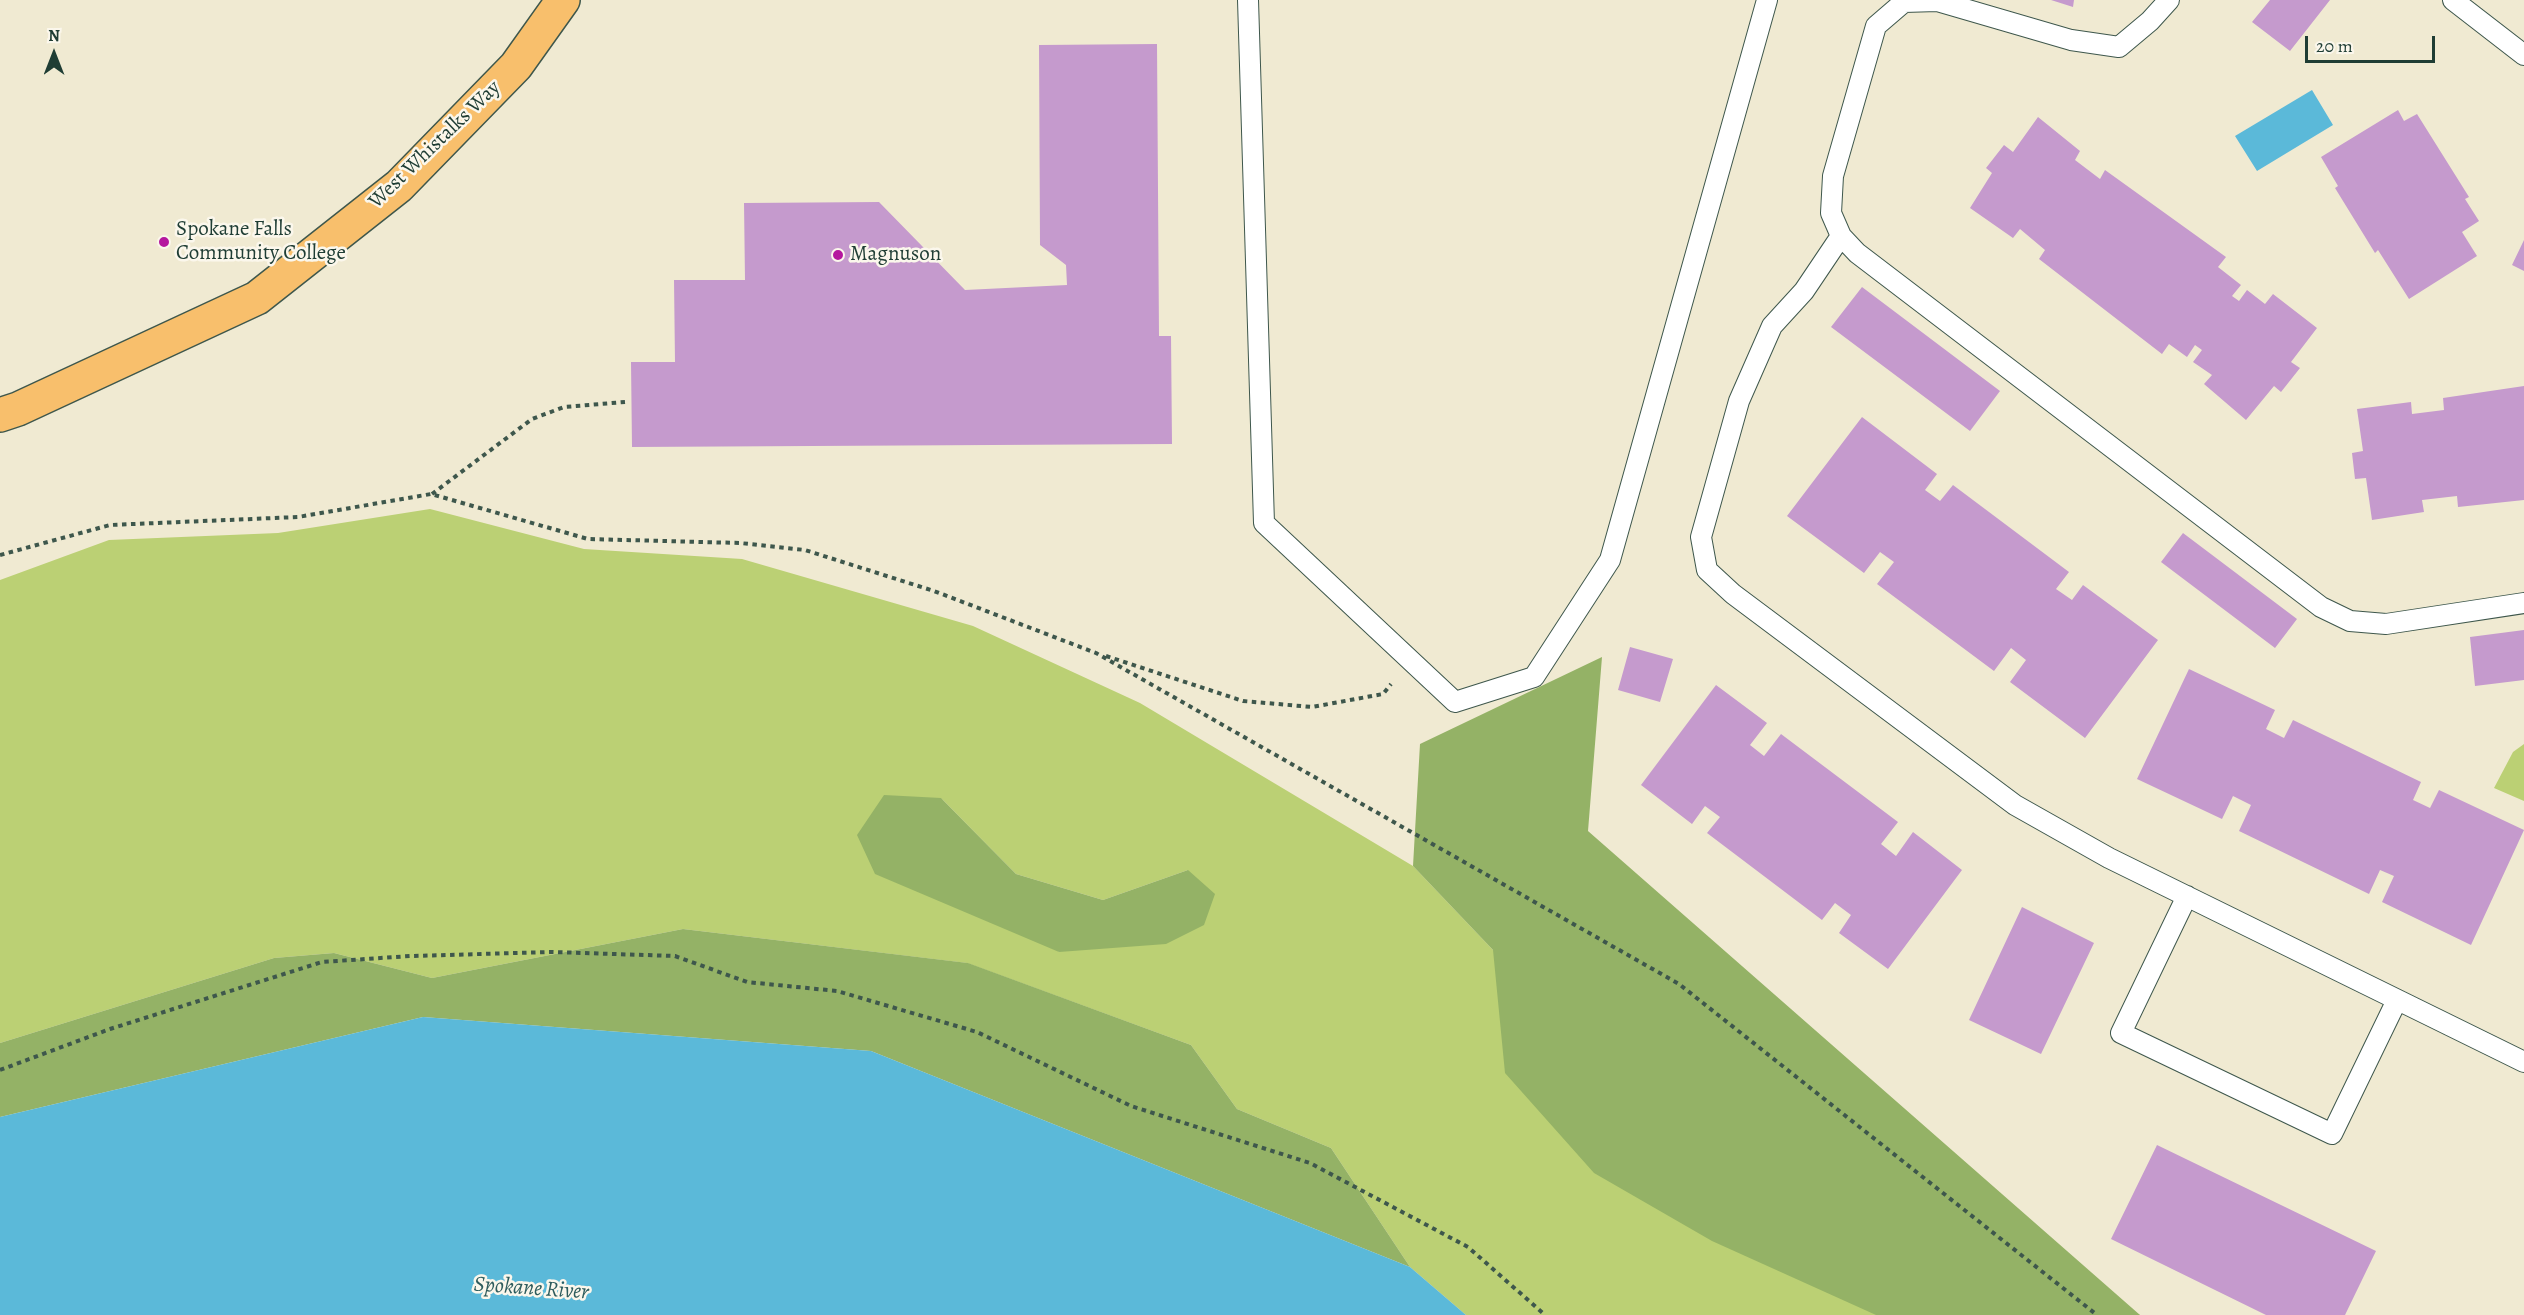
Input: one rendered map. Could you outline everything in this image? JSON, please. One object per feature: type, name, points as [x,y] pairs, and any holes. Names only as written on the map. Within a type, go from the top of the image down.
[{"type":"main road","name":"West Whistalks Way","points":[[0,415],[18,409],[257,298],[399,186],[516,66],[563,0]]},
{"type":"lane","points":[[1248,0],[1264,523],[1455,702],[1534,678],[1610,560],[1767,0]]},
{"type":"lane","points":[[2169,0],[2150,21],[2119,48],[2071,40],[1937,1],[1904,2],[1876,26],[1833,176],[1831,213],[1841,236],[1857,253],[2321,607],[2350,621],[2386,624],[2524,603]]},
{"type":"lane","points":[[2453,0],[2524,55]]},
{"type":"lane","points":[[1841,236],[1804,291],[1772,326],[1739,401],[1701,537],[1707,570],[1732,594],[2014,805],[2109,858],[2524,1062]]},
{"type":"lane","points":[[2187,896],[2121,1033],[2332,1134],[2397,1000]]},
{"type":"path","points":[[432,494],[532,419],[564,407],[625,402]]},
{"type":"path","points":[[0,555],[110,525],[298,517],[432,494],[588,538],[740,543],[805,550],[934,591],[1096,653],[1243,701],[1312,707],[1383,693],[1411,661]]},
{"type":"path","points":[[1096,653],[1679,984],[2097,1315]]},
{"type":"path","points":[[0,1070],[110,1029],[322,962],[410,956],[553,952],[675,956],[747,982],[837,991],[977,1032],[1131,1106],[1310,1163],[1468,1247],[1545,1315]]},
{"type":"green space","points":[[430,509],[584,549],[742,559],[973,626],[1140,703],[1413,866],[1493,950],[2140,1315],[1466,1315],[1410,1267],[1331,1148],[1237,1109],[1191,1045],[967,963],[683,929],[432,978],[334,953],[274,958],[0,1043],[0,580],[109,540],[278,533]],"holes":[[[941,798],[1016,874],[1103,900],[1188,870],[1059,952]]]},
{"type":"green space","points":[[1602,657],[1588,831],[2140,1315],[1876,1315],[1712,1241],[1594,1173],[1505,1073],[1493,950],[1413,866],[1420,744]]},
{"type":"green space","points":[[2524,744],[2524,801],[2494,788],[2513,752]]},
{"type":"green space","points":[[884,795],[941,798],[1016,874],[1103,900],[1188,870],[1215,894],[1204,925],[1166,944],[1059,952],[875,874],[857,835]]},
{"type":"green space","points":[[683,929],[968,963],[1191,1045],[1237,1109],[1331,1148],[1410,1267],[871,1051],[423,1017],[0,1117],[0,1043],[274,958],[334,953],[432,978]]},
{"type":"water","points":[[2312,90],[2333,125],[2257,171],[2235,136]]},
{"type":"water","name":"Spokane River","points":[[423,1017],[871,1051],[1410,1267],[1466,1315],[0,1315],[0,1117]]},
{"type":"building","points":[[2051,0],[2074,0],[2073,7]]},
{"type":"building","points":[[2270,0],[2330,0],[2290,51],[2252,22]]},
{"type":"building","name":"Magnuson","points":[[1157,44],[1159,336],[1171,336],[1172,444],[632,447],[631,362],[675,362],[674,280],[745,280],[744,203],[879,202],[965,290],[1067,285],[1066,265],[1040,245],[1039,45]]},
{"type":"building","points":[[2398,110],[2404,121],[2417,114],[2469,197],[2465,199],[2479,221],[2462,232],[2477,256],[2409,299],[2378,250],[2375,253],[2335,188],[2338,186],[2321,157]]},
{"type":"building","points":[[2038,117],[2080,151],[2075,160],[2100,179],[2105,170],[2226,257],[2218,267],[2241,285],[2232,296],[2239,301],[2247,290],[2265,304],[2273,294],[2317,328],[2291,362],[2300,368],[2281,392],[2274,386],[2246,420],[2204,384],[2212,375],[2193,362],[2202,350],[2195,345],[2187,357],[2169,344],[2162,354],[2039,259],[2045,250],[2020,229],[2013,238],[1970,208],[1992,173],[1986,168],[2004,145],[2013,152]]},
{"type":"building","points":[[2524,240],[2524,271],[2512,265]]},
{"type":"building","points":[[1862,287],[2000,391],[1970,431],[1831,327]]},
{"type":"building","points":[[2524,386],[2524,500],[2458,507],[2457,496],[2422,500],[2424,512],[2372,520],[2366,478],[2355,479],[2352,453],[2363,451],[2357,409],[2411,402],[2412,414],[2444,410],[2443,398]]},
{"type":"building","points":[[1862,417],[1937,474],[1925,490],[1940,501],[1953,485],[2069,572],[2056,589],[2072,600],[2083,585],[2158,640],[2085,738],[2010,682],[2026,660],[2011,648],[1994,671],[1877,584],[1894,562],[1880,552],[1864,573],[1787,516]]},
{"type":"building","points":[[2183,533],[2297,619],[2275,648],[2161,562]]},
{"type":"building","points":[[2524,630],[2524,680],[2475,686],[2470,637]]},
{"type":"building","points":[[1630,647],[1673,659],[1660,702],[1618,690]]},
{"type":"building","points":[[2189,669],[2275,710],[2266,729],[2284,738],[2293,720],[2421,782],[2413,800],[2430,808],[2439,790],[2524,830],[2471,945],[2382,902],[2394,876],[2380,870],[2369,894],[2239,831],[2251,805],[2233,796],[2222,819],[2137,779]]},
{"type":"building","points":[[1716,685],[1767,723],[1750,745],[1764,756],[1781,734],[1898,822],[1881,844],[1896,856],[1913,832],[1962,870],[1888,969],[1839,933],[1851,915],[1835,903],[1822,920],[1707,833],[1720,817],[1705,806],[1692,824],[1641,785]]},
{"type":"building","points":[[2022,907],[2094,943],[2041,1054],[1969,1020]]},
{"type":"building","points":[[2157,1145],[2376,1251],[2345,1315],[2266,1315],[2111,1239]]},
{"type":"place","name":"Spokane Falls Community College","points":[[164,242]]},
{"type":"place","name":"Magnuson","points":[[838,255]]}]
